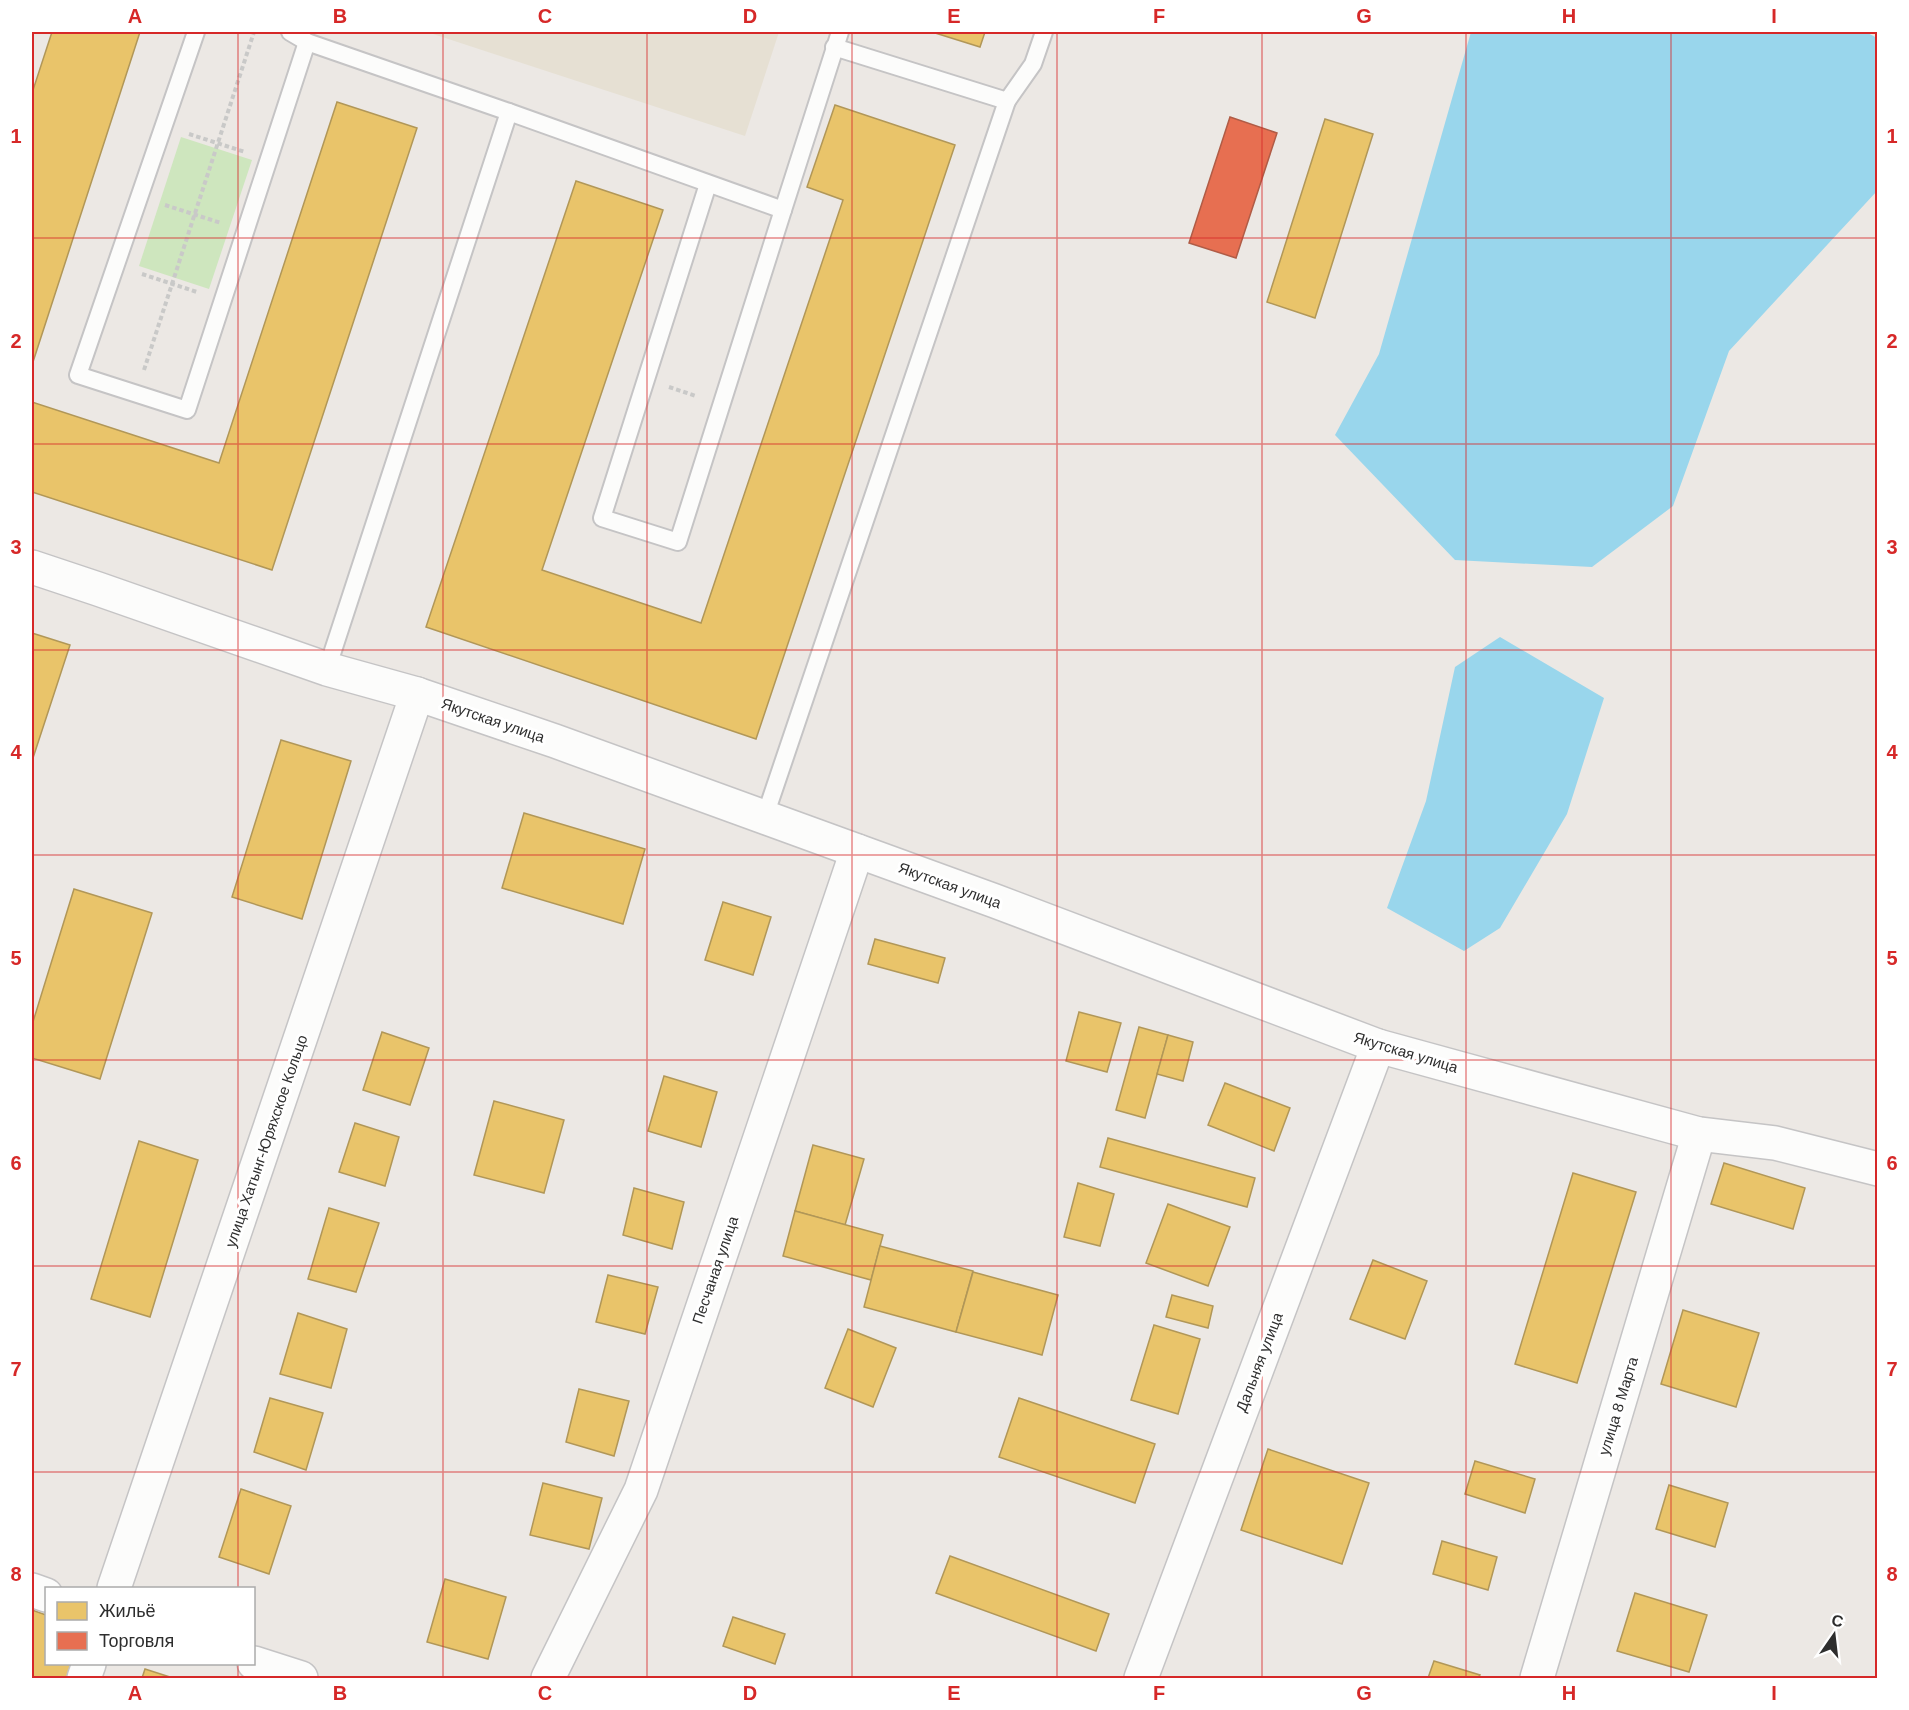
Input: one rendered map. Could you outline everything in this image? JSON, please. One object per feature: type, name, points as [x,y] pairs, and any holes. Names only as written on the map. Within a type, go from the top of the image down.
[{"type":"street","name":"Якутская улица","points":[[32,567],[327,669],[417,694],[555,741],[995,901],[1378,1046],[1699,1134],[1775,1143],[1878,1169]]},
{"type":"street","name":"улица Хатынг-Юряхское Кольцо","points":[[114,1587],[417,694]]},
{"type":"street","name":"Песчаная улица","points":[[548,1678],[641,1490],[857,851]]},
{"type":"street","name":"Дальняя улица","points":[[1141,1678],[1378,1046]]},
{"type":"street","name":"улица 8 Марта","points":[[1537,1678],[1699,1134]]},
{"type":"street","points":[[255,1663],[301,1678]]},
{"type":"lane","points":[[196,32],[78,375],[187,410],[307,42]]},
{"type":"lane","points":[[290,32],[307,42],[783,210]]},
{"type":"lane","points":[[765,816],[1007,101],[1033,64],[1044,32]]},
{"type":"lane","points":[[708,184],[602,518],[678,542],[837,39],[1007,101]]},
{"type":"lane","points":[[327,669],[509,112]]},
{"type":"path","points":[[136,394],[254,32]]},
{"type":"path","points":[[163,126],[269,160]]},
{"type":"path","points":[[139,196],[246,231]]},
{"type":"path","points":[[115,265],[223,301]]},
{"type":"path","points":[[646,379],[722,405]]},
{"type":"shaded area","points":[[427,32],[779,32],[745,136]]},
{"type":"green space","points":[[181,137],[252,160],[209,289],[139,266]]},
{"type":"water","points":[[1471,32],[1866,32],[1877,38],[1877,191],[1729,351],[1673,506],[1592,567],[1455,560],[1335,435],[1379,354]]},
{"type":"water","points":[[1500,637],[1604,698],[1567,814],[1500,928],[1464,951],[1387,908],[1426,801],[1455,667]]},
{"type":"building: Жильё","points":[[52,32],[140,32],[32,365],[32,93]]},
{"type":"building: Жильё","points":[[932,32],[985,32],[980,47]]},
{"type":"building: Жильё","points":[[337,102],[417,128],[272,570],[32,492],[32,402],[219,463]]},
{"type":"building: Жильё","points":[[835,105],[955,145],[756,739],[426,627],[576,181],[663,210],[542,570],[701,623],[843,200],[807,187]]},
{"type":"building: Жильё","points":[[1325,119],[1373,134],[1315,318],[1267,302]]},
{"type":"building: Жильё","points":[[32,633],[70,645],[32,761]]},
{"type":"building: Жильё","points":[[281,740],[351,761],[302,919],[232,897]]},
{"type":"building: Жильё","points":[[524,813],[645,849],[623,924],[502,888]]},
{"type":"building: Жильё","points":[[74,889],[152,913],[100,1079],[32,1058],[32,1025]]},
{"type":"building: Жильё","points":[[723,902],[771,917],[753,975],[705,960]]},
{"type":"building: Жильё","points":[[875,939],[945,958],[938,983],[868,964]]},
{"type":"building: Жильё","points":[[1079,1012],[1121,1023],[1107,1072],[1066,1061]]},
{"type":"building: Жильё","points":[[1139,1027],[1168,1035],[1145,1118],[1116,1110]]},
{"type":"building: Жильё","points":[[382,1032],[429,1048],[410,1105],[363,1090]]},
{"type":"building: Жильё","points":[[1168,1035],[1193,1042],[1183,1081],[1157,1074]]},
{"type":"building: Жильё","points":[[664,1076],[717,1092],[701,1147],[648,1131]]},
{"type":"building: Жильё","points":[[1225,1083],[1290,1108],[1274,1151],[1208,1125]]},
{"type":"building: Жильё","points":[[494,1101],[564,1120],[544,1193],[474,1175]]},
{"type":"building: Жильё","points":[[355,1123],[399,1137],[385,1186],[339,1172]]},
{"type":"building: Жильё","points":[[1108,1138],[1255,1178],[1247,1207],[1100,1167]]},
{"type":"building: Жильё","points":[[139,1141],[198,1160],[150,1317],[91,1299]]},
{"type":"building: Жильё","points":[[813,1145],[864,1159],[845,1225],[795,1211]]},
{"type":"building: Жильё","points":[[1724,1163],[1805,1188],[1793,1229],[1711,1204]]},
{"type":"building: Жильё","points":[[1573,1173],[1636,1192],[1577,1383],[1515,1364]]},
{"type":"building: Жильё","points":[[1078,1183],[1114,1194],[1100,1246],[1064,1237]]},
{"type":"building: Жильё","points":[[634,1188],[684,1202],[672,1249],[623,1235]]},
{"type":"building: Жильё","points":[[1168,1204],[1230,1227],[1208,1286],[1146,1263]]},
{"type":"building: Жильё","points":[[329,1208],[379,1223],[356,1292],[308,1279]]},
{"type":"building: Жильё","points":[[795,1211],[883,1235],[871,1280],[783,1256]]},
{"type":"building: Жильё","points":[[880,1246],[973,1271],[956,1332],[864,1307]]},
{"type":"building: Жильё","points":[[1373,1260],[1427,1281],[1405,1339],[1350,1319]]},
{"type":"building: Жильё","points":[[973,1272],[1058,1295],[1042,1355],[956,1332]]},
{"type":"building: Жильё","points":[[608,1275],[658,1287],[645,1334],[596,1322]]},
{"type":"building: Жильё","points":[[1172,1295],[1213,1306],[1208,1328],[1166,1317]]},
{"type":"building: Жильё","points":[[1683,1310],[1759,1333],[1736,1407],[1661,1384]]},
{"type":"building: Жильё","points":[[298,1313],[347,1329],[331,1388],[280,1374]]},
{"type":"building: Жильё","points":[[1154,1325],[1200,1339],[1178,1414],[1131,1400]]},
{"type":"building: Жильё","points":[[848,1329],[896,1348],[873,1407],[825,1388]]},
{"type":"building: Жильё","points":[[579,1389],[629,1401],[614,1456],[566,1442]]},
{"type":"building: Жильё","points":[[270,1398],[323,1413],[306,1470],[254,1452]]},
{"type":"building: Жильё","points":[[1019,1398],[1155,1444],[1135,1503],[999,1457]]},
{"type":"building: Жильё","points":[[1268,1449],[1369,1483],[1342,1564],[1241,1530]]},
{"type":"building: Жильё","points":[[1475,1461],[1535,1479],[1525,1513],[1465,1494]]},
{"type":"building: Жильё","points":[[543,1483],[602,1498],[589,1549],[530,1535]]},
{"type":"building: Жильё","points":[[1669,1485],[1728,1503],[1715,1547],[1656,1529]]},
{"type":"building: Жильё","points":[[241,1489],[291,1506],[269,1574],[219,1557]]},
{"type":"building: Жильё","points":[[1442,1541],[1497,1557],[1488,1590],[1433,1574]]},
{"type":"building: Жильё","points":[[950,1556],[1109,1614],[1096,1651],[936,1593]]},
{"type":"building: Жильё","points":[[445,1579],[506,1597],[488,1659],[427,1642]]},
{"type":"building: Жильё","points":[[1635,1593],[1707,1615],[1689,1672],[1617,1651]]},
{"type":"building: Жильё","points":[[32,1610],[45,1615],[45,1665],[77,1665],[72,1678],[32,1678]]},
{"type":"building: Жильё","points":[[733,1617],[785,1634],[775,1664],[723,1646]]},
{"type":"building: Жильё","points":[[1434,1661],[1480,1675],[1478,1678],[1428,1678]]},
{"type":"building: Жильё","points":[[145,1669],[173,1678],[142,1678]]},
{"type":"building: Торговля","points":[[1230,117],[1277,133],[1236,258],[1189,243]]}]
